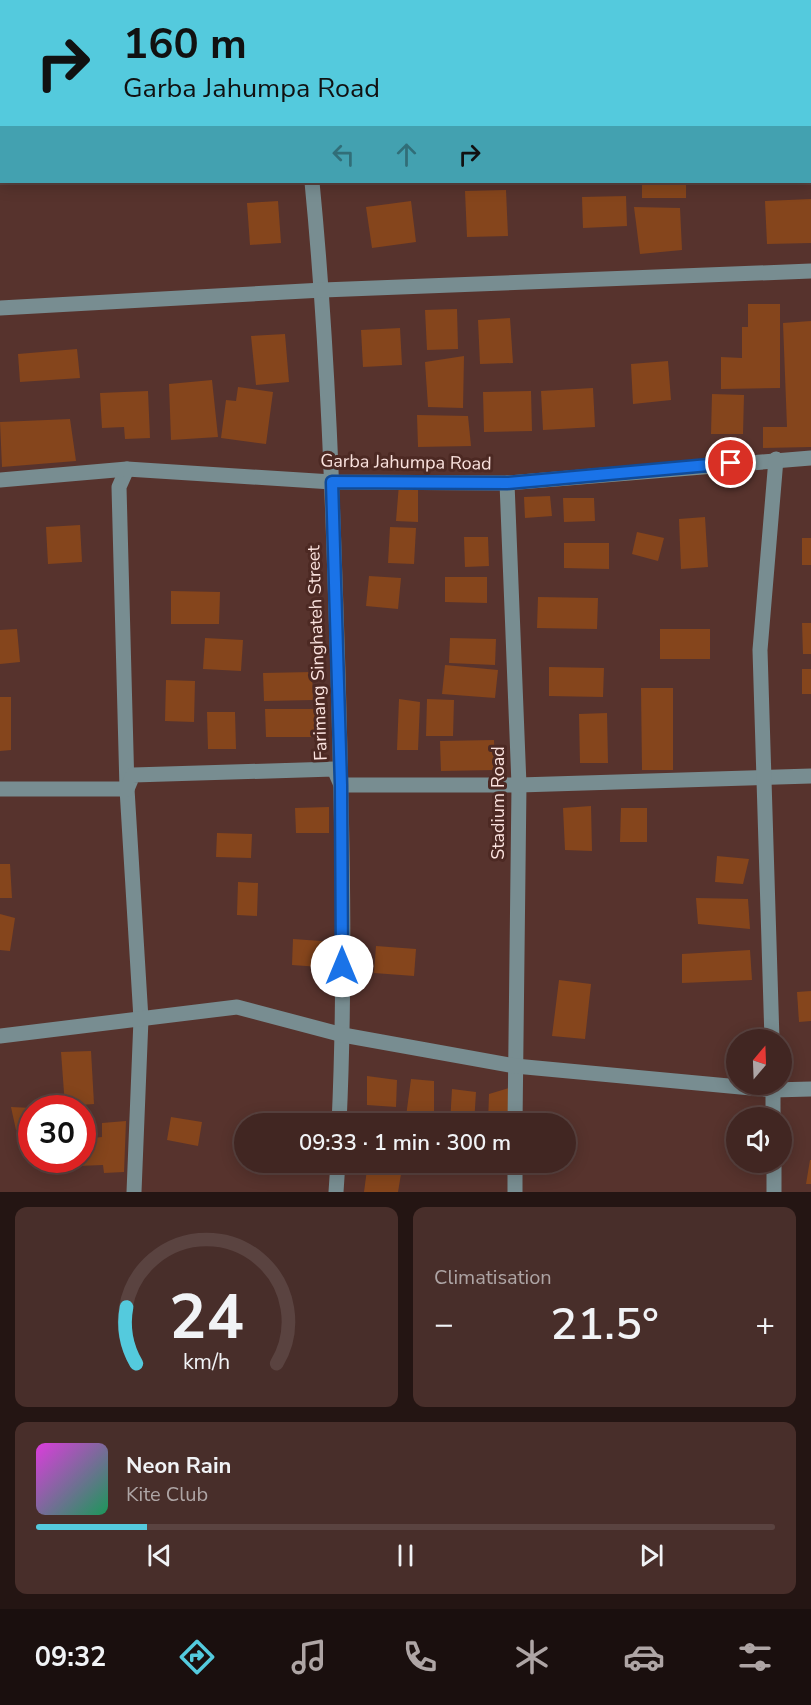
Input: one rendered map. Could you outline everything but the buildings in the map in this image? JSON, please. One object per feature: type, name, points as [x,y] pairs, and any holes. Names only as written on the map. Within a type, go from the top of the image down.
[{"type":"street","name":"Farimang Singhateh Street","points":[[312,183],[323,290],[332,482],[341,785],[343,1035],[339,1113]]},
{"type":"street","points":[[0,308],[323,290],[811,271]]},
{"type":"street","name":"Garba Jahumpa Road","points":[[0,480],[127,469],[332,482],[507,483],[776,459],[811,458]]},
{"type":"street","points":[[772,1029],[760,650],[776,459]]},
{"type":"street","points":[[127,469],[119,487],[127,789],[141,1019],[134,1192]]},
{"type":"street","name":"Stadium Road","points":[[507,483],[519,785],[515,1113]]},
{"type":"street","points":[[127,789],[133,775],[334,769],[341,785],[519,785],[811,776]]},
{"type":"street","points":[[0,789],[127,789]]},
{"type":"street","points":[[0,1036],[237,1007],[343,1035],[515,1066],[726,1083]]},
{"type":"street","points":[[792,1088],[811,1089]]},
{"type":"street","points":[[792,1091],[811,1095]]},
{"type":"street","points":[[336,1192],[337,1173]]},
{"type":"street","points":[[515,1173],[515,1192]]},
{"type":"street","points":[[774,1173],[774,1192]]},
{"type":"route","points":[[342,966],[341,785],[332,482],[507,483],[731,463]]}]
